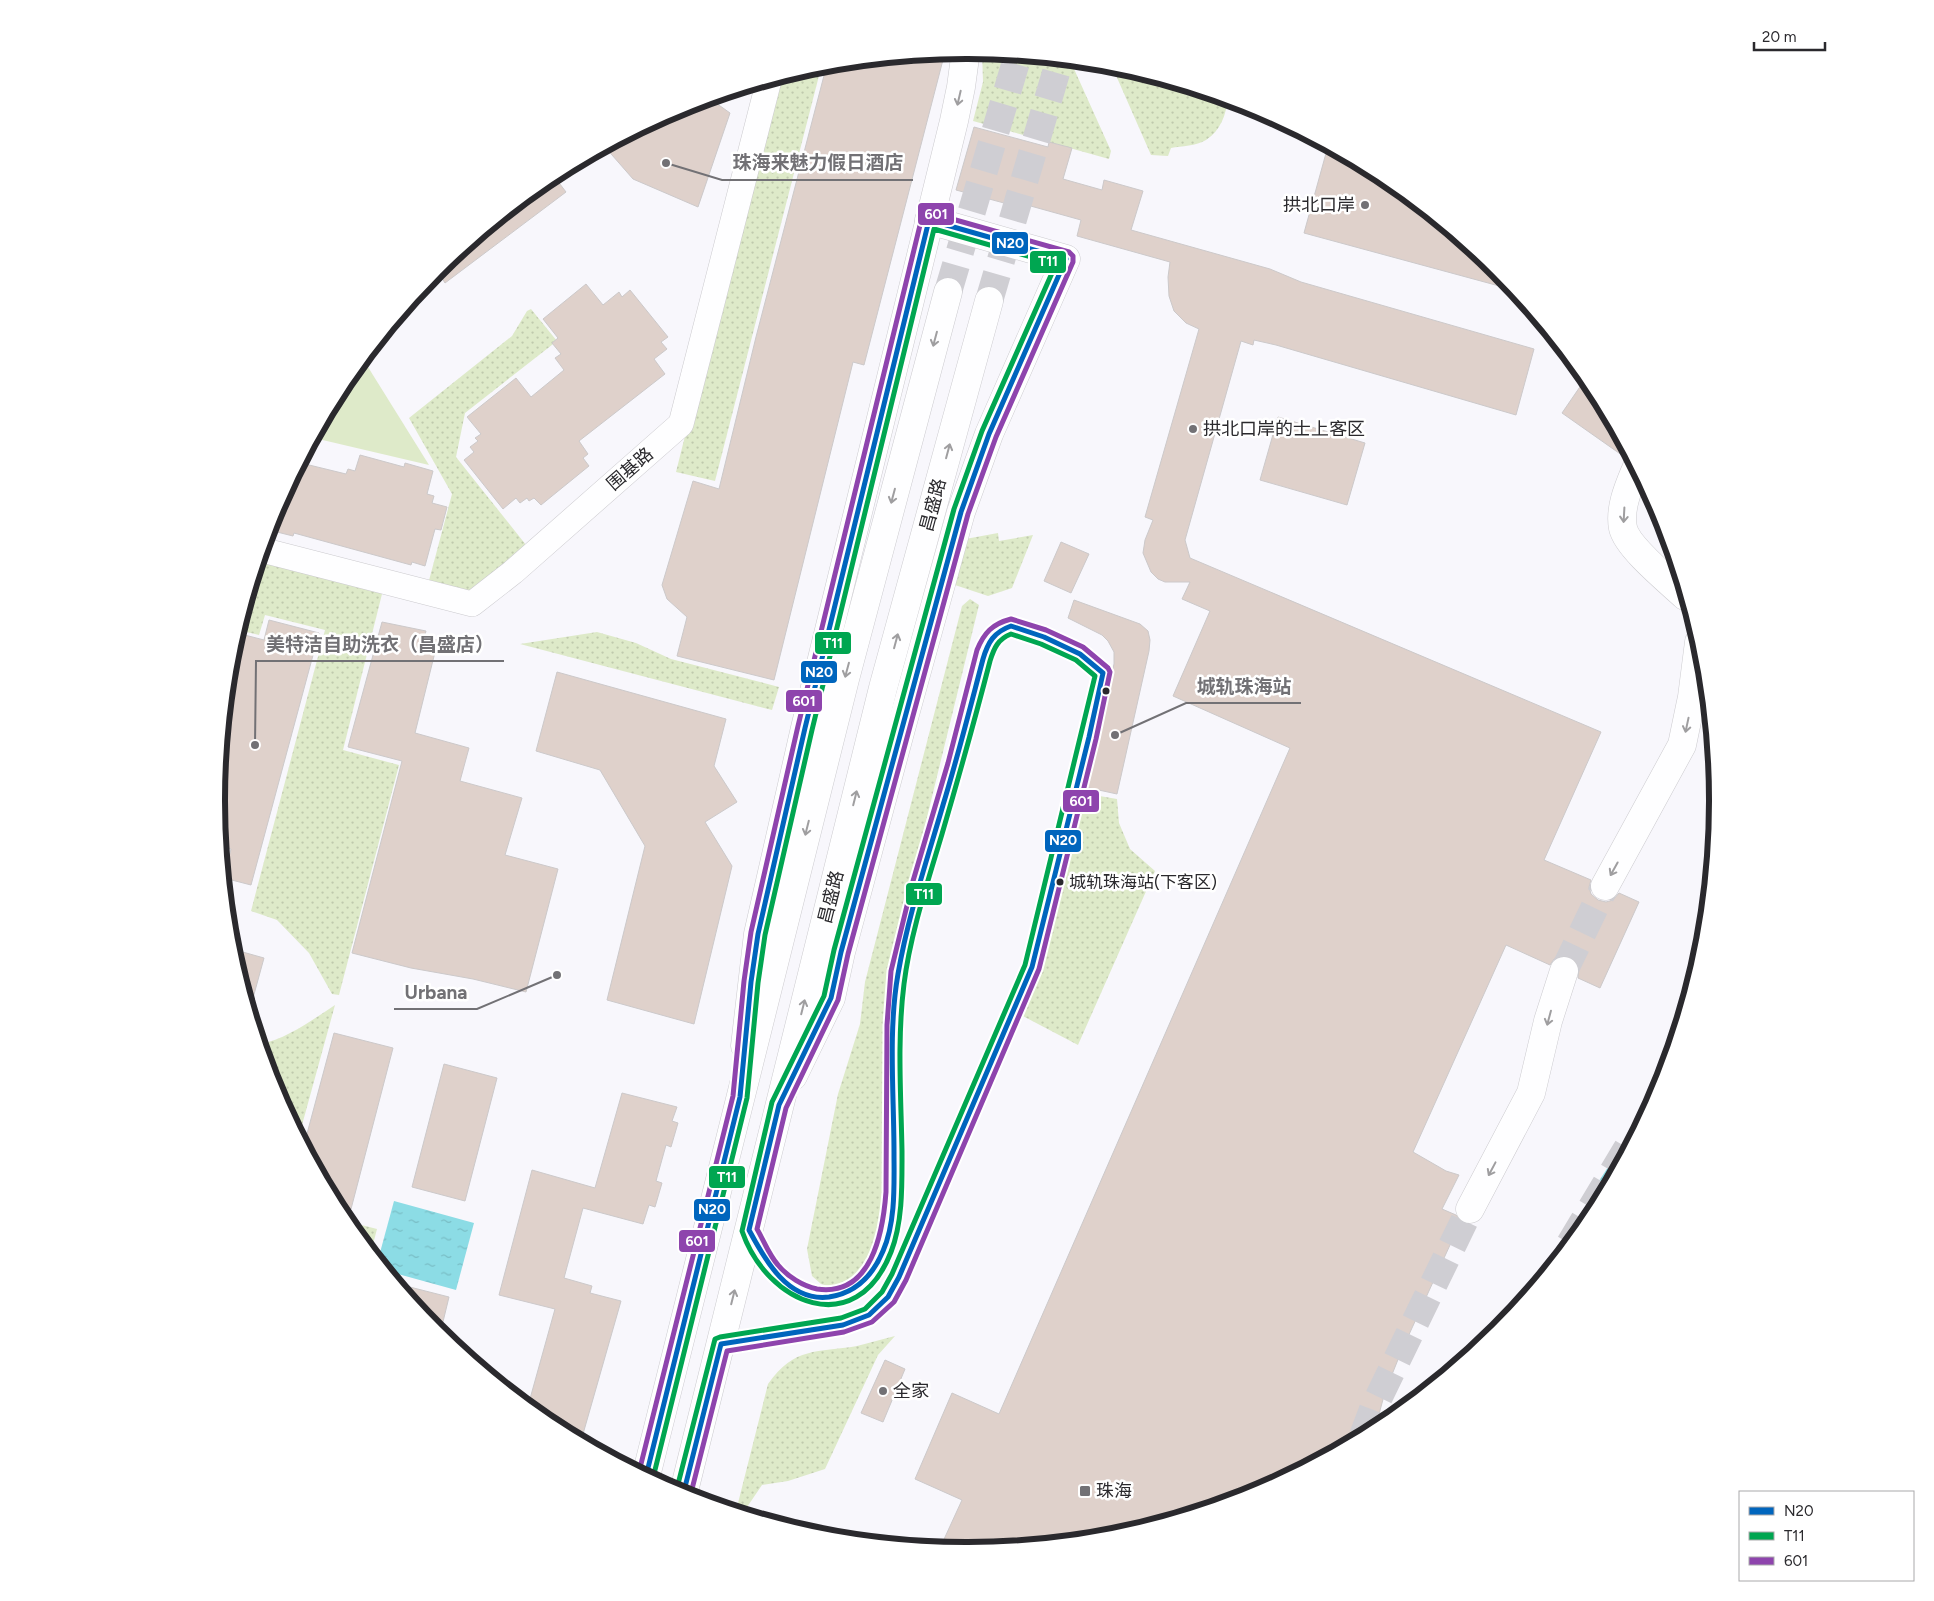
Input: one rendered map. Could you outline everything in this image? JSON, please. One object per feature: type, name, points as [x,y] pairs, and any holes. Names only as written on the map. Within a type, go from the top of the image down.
[{"type":"main road","points":[[740,1097],[751,982],[758,934],[805,728],[962,87],[965,59]]},
{"type":"main road","points":[[779,1105],[831,998],[841,952],[902,725],[961,512],[976,467],[992,425],[1066,259],[929,220]]},
{"type":"main road","points":[[648,1470],[844,679],[948,292]]},
{"type":"main road","name":"昌盛路","points":[[686,1487],[883,688],[989,301]]},
{"type":"main road","points":[[1633,475],[1628,487],[1623,529],[1636,550],[1677,588]]},
{"type":"main road","points":[[1605,886],[1682,745],[1696,669]]},
{"type":"main road","points":[[1470,1209],[1531,1092],[1548,1021],[1564,972]]},
{"type":"street","name":"围基路","points":[[269,552],[472,604],[513,572],[682,424],[767,86]]},
{"type":"green space","points":[[982,59],[1016,60],[1073,66],[1111,151],[1109,159],[973,121],[983,82]]},
{"type":"green space","points":[[820,74],[715,481],[676,472],[773,84]]},
{"type":"green space","points":[[1115,74],[1159,84],[1226,106],[1222,122],[1206,140],[1193,145],[1171,148],[1168,156],[1151,155]]},
{"type":"green space","points":[[531,309],[557,341],[465,413],[456,457],[530,550],[471,600],[427,588],[452,494],[409,418],[512,336],[527,311]]},
{"type":"green space","points":[[367,365],[429,465],[320,439],[350,388]]},
{"type":"green space","points":[[998,533],[999,541],[1033,535],[1012,588],[988,596],[949,583],[960,540]]},
{"type":"green space","points":[[267,556],[384,586],[343,750],[399,765],[339,995],[332,994],[309,953],[277,920],[251,911],[325,630],[265,615],[259,635],[246,632]]},
{"type":"green space","points":[[970,599],[979,605],[904,911],[892,975],[888,1030],[889,1166],[886,1222],[872,1266],[847,1288],[835,1288],[821,1284],[812,1276],[807,1249],[838,1094],[860,1024],[865,982],[962,606]]},
{"type":"green space","points":[[597,632],[636,643],[671,659],[779,687],[772,710],[520,644]]},
{"type":"green space","points":[[1082,793],[1117,799],[1119,823],[1130,849],[1155,871],[1078,1045],[1019,1014],[1040,970]]},
{"type":"green space","points":[[335,1005],[301,1128],[266,1043],[280,1038],[308,1023]]},
{"type":"green space","points":[[358,1224],[377,1229],[373,1244]]},
{"type":"green space","points":[[895,1336],[878,1355],[825,1469],[788,1481],[762,1485],[746,1508],[737,1506],[768,1384],[778,1372],[797,1357],[818,1351],[857,1346]]},
{"type":"water","points":[[1629,1135],[1590,1202],[1588,1198]]},
{"type":"water","points":[[394,1201],[474,1223],[456,1290],[396,1273],[380,1253]]},
{"type":"building","points":[[943,59],[864,365],[853,362],[774,680],[677,656],[687,617],[667,599],[662,585],[693,481],[719,489],[756,337],[825,73],[870,65]]},
{"type":"building","points":[[716,103],[730,113],[698,207],[633,179],[609,151],[683,115]]},
{"type":"building","points":[[974,127],[1048,147],[1049,142],[1072,148],[1063,179],[1102,190],[1104,180],[1143,191],[1131,230],[1270,269],[1301,282],[1534,349],[1516,415],[1276,345],[1254,340],[1253,345],[1241,341],[1185,540],[1190,558],[1601,732],[1544,860],[1591,880],[1589,887],[1591,894],[1598,900],[1606,902],[1613,900],[1619,893],[1639,902],[1600,988],[1578,978],[1579,967],[1576,961],[1569,956],[1560,956],[1554,959],[1550,965],[1506,945],[1413,1152],[1446,1171],[1459,1175],[1442,1209],[1456,1215],[1461,1221],[1401,1352],[1385,1392],[1378,1418],[1338,1443],[1295,1466],[1251,1486],[1205,1503],[1159,1517],[1112,1528],[1016,1541],[943,1542],[962,1500],[915,1479],[952,1393],[999,1414],[1290,748],[1173,696],[1210,611],[1182,599],[1190,582],[1165,582],[1158,579],[1151,572],[1143,553],[1145,540],[1153,520],[1145,517],[1199,329],[1186,323],[1174,311],[1169,296],[1168,277],[1170,262],[1077,236],[1081,220],[1027,205],[1026,209],[956,190]]},
{"type":"building","name":"拱北口岸","points":[[1326,152],[1379,184],[1419,212],[1456,243],[1501,287],[1304,233]]},
{"type":"building","points":[[558,182],[566,192],[445,283],[442,277],[478,243],[515,212]]},
{"type":"building","points":[[586,284],[603,305],[619,292],[622,297],[630,290],[668,337],[661,342],[667,349],[654,359],[665,374],[579,441],[588,454],[583,458],[589,466],[541,505],[534,498],[529,501],[527,498],[520,503],[516,498],[503,509],[464,460],[474,452],[470,447],[478,441],[475,438],[481,434],[467,417],[516,378],[531,397],[564,370],[555,358],[561,354],[552,343],[558,338],[543,319]]},
{"type":"building","points":[[1581,385],[1623,456],[1562,413]]},
{"type":"building","points":[[1278,417],[1365,443],[1347,505],[1260,480]]},
{"type":"building","points":[[360,455],[404,467],[405,463],[433,471],[427,494],[434,496],[432,503],[447,507],[441,530],[435,529],[425,566],[412,562],[411,565],[294,533],[293,536],[276,532],[306,464],[346,474],[348,469],[355,471]]},
{"type":"building","points":[[1061,542],[1089,554],[1071,593],[1044,581]]},
{"type":"building","points":[[1074,600],[1140,624],[1148,631],[1150,640],[1117,794],[1085,787],[1114,664],[1114,652],[1102,635],[1068,618]]},
{"type":"building","points":[[269,620],[319,633],[251,885],[230,880],[228,861],[231,849],[227,848],[225,800],[227,752],[232,704],[245,635],[264,640]]},
{"type":"building","points":[[382,622],[426,631],[424,638],[438,640],[415,733],[469,748],[460,781],[522,798],[505,855],[558,869],[526,992],[473,979],[411,968],[352,953],[402,761],[348,747]]},
{"type":"building","points":[[557,672],[726,719],[714,766],[737,802],[705,822],[732,866],[694,1024],[607,1000],[645,846],[600,770],[536,751]]},
{"type":"building","points":[[242,952],[264,958],[253,998]]},
{"type":"building","points":[[334,1033],[393,1048],[351,1209],[347,1208],[306,1137]]},
{"type":"building","points":[[444,1064],[497,1078],[465,1201],[412,1187]]},
{"type":"building","points":[[622,1093],[677,1107],[672,1121],[678,1123],[671,1147],[666,1145],[656,1181],[662,1183],[655,1207],[649,1205],[643,1224],[583,1208],[564,1278],[592,1286],[590,1293],[621,1301],[583,1435],[530,1399],[555,1309],[499,1295],[532,1170],[595,1188]]},
{"type":"building","points":[[406,1286],[449,1297],[442,1324]]},
{"type":"building","name":"全家","points":[[885,1360],[905,1369],[883,1422],[861,1413]]},
{"type":"tunnel","points":[[948,292],[1017,60]]},
{"type":"tunnel","points":[[989,301],[1058,64]]},
{"type":"tunnel","points":[[1564,971],[1605,886]]},
{"type":"tunnel","points":[[1367,1424],[1374,1407],[1470,1209]]},
{"type":"transit line","name":"601","points":[[640,1467],[733,1096],[744,981],[751,932],[798,726],[922,217],[925,214],[931,213],[1069,252],[1073,256],[1073,262],[996,437],[968,514],[848,954],[838,1000],[786,1108],[757,1229],[772,1257],[786,1273],[812,1288],[836,1289],[851,1283],[862,1272],[871,1258],[877,1242],[882,1225],[886,1192],[887,1025],[891,971],[913,881],[948,763],[977,650],[990,630],[1011,619],[1046,630],[1083,647],[1108,668],[1110,672],[1096,739],[1039,969],[906,1280],[894,1302],[872,1322],[844,1332],[727,1351],[692,1489]]},
{"type":"transit line","name":"N20","points":[[648,1470],[740,1097],[751,982],[758,934],[805,728],[929,220],[1066,259],[989,434],[961,512],[841,952],[831,998],[779,1105],[749,1230],[762,1254],[780,1277],[801,1293],[814,1297],[829,1297],[847,1292],[855,1287],[874,1268],[887,1239],[892,1215],[894,1189],[892,1040],[898,974],[912,910],[987,648],[1000,631],[1011,626],[1044,637],[1080,654],[1103,673],[1032,967],[899,1277],[888,1297],[869,1315],[843,1325],[721,1344],[685,1487]]},
{"type":"transit line","name":"T11","points":[[654,1473],[747,1098],[758,983],[765,935],[812,730],[934,229],[1056,264],[982,431],[954,509],[834,950],[824,996],[772,1102],[742,1231],[754,1257],[771,1278],[791,1293],[813,1303],[835,1304],[856,1297],[876,1280],[891,1252],[895,1240],[900,1215],[902,1189],[900,1088],[902,1005],[910,946],[995,648],[1003,638],[1011,634],[1041,644],[1076,660],[1095,676],[1025,965],[892,1274],[882,1292],[865,1309],[841,1318],[715,1339],[678,1484]]},
{"type":"place","name":"珠海来魅力假日酒店","points":[[666,163]]},
{"type":"place","name":"拱北口岸","points":[[1365,205]]},
{"type":"place","name":"拱北口岸的士上客区","points":[[1193,429]]},
{"type":"place","name":"城轨珠海站","points":[[1115,735]]},
{"type":"place","name":"美特洁自助洗衣（昌盛店）","points":[[255,745]]},
{"type":"place","name":"城轨珠海站(下客区)","points":[[1060,882]]},
{"type":"place","name":"Urbana","points":[[557,975]]},
{"type":"place","name":"全家","points":[[883,1391]]},
{"type":"place","name":"珠海","points":[[1085,1491]]}]
